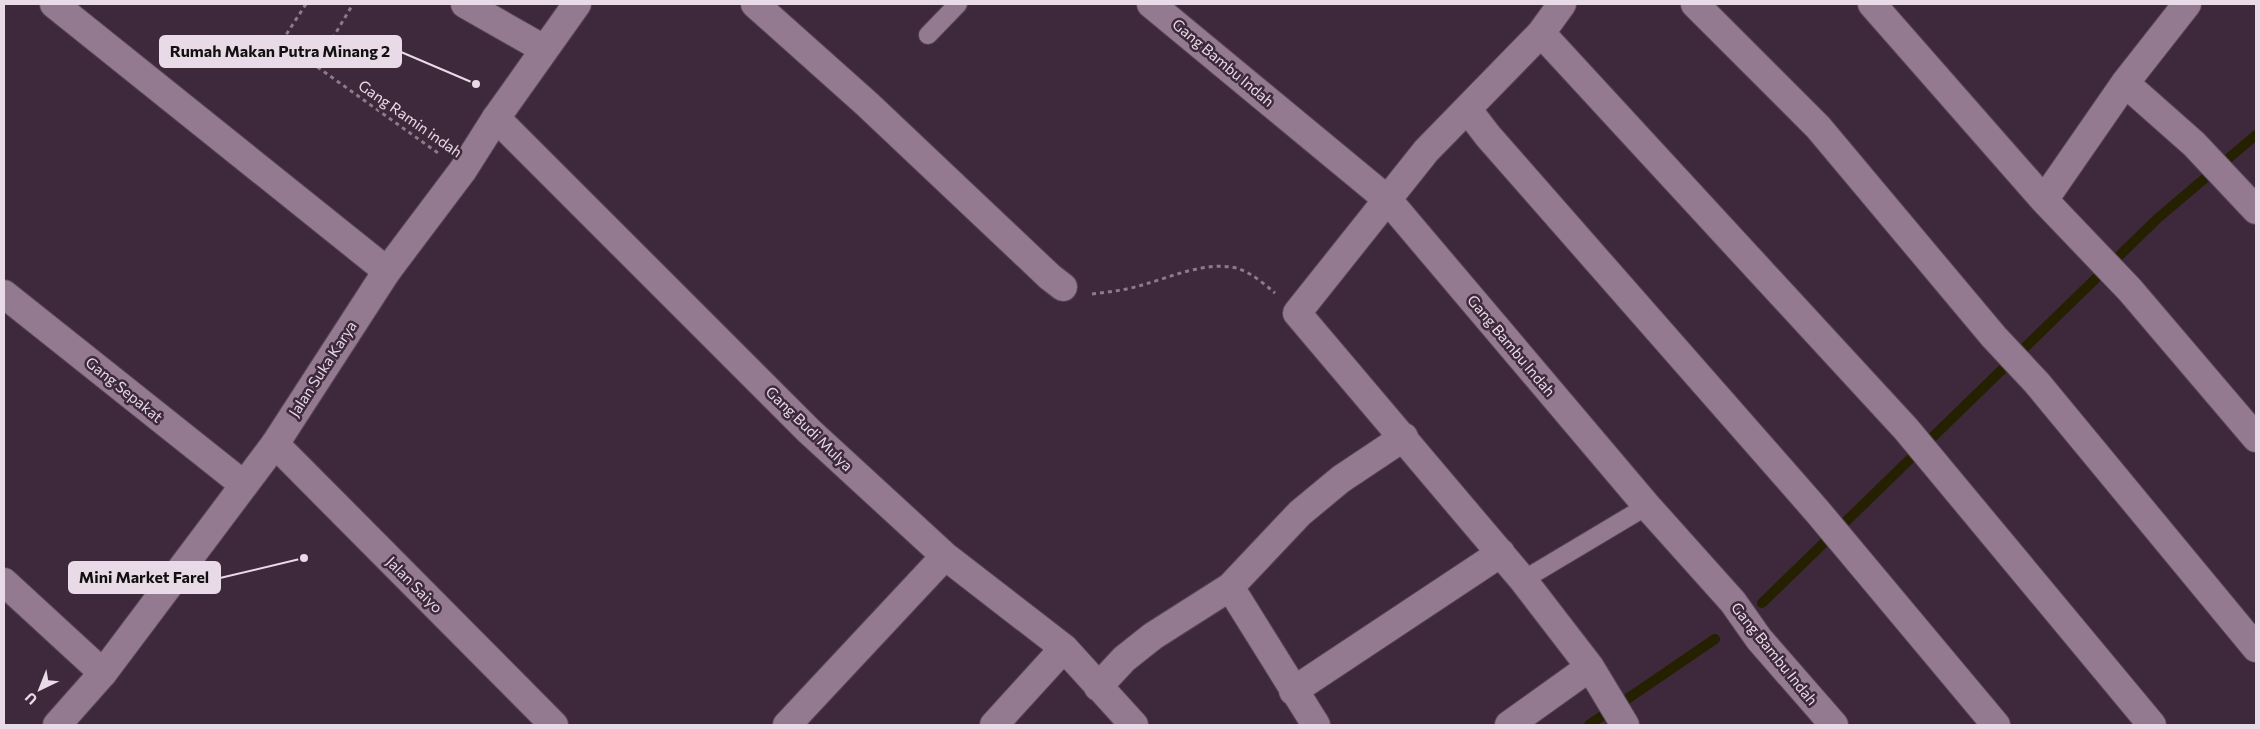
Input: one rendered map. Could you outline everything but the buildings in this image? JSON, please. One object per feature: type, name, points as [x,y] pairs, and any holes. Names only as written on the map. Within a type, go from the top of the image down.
[{"type":"street","points":[[54,4],[387,271]]},
{"type":"street","points":[[465,4],[544,50]]},
{"type":"street","name":"Jalan Suka Karya","points":[[58,725],[103,673],[275,444],[387,271],[463,170],[496,118],[578,4]]},
{"type":"street","points":[[756,4],[867,104],[1063,287]]},
{"type":"street","name":"Gang Bambu Indah","points":[[1152,4],[1388,200],[1647,506],[1733,602],[1759,639],[1834,725]]},
{"type":"street","points":[[1562,4],[1541,33],[1426,151],[1297,313],[1372,403],[1404,437],[1523,580],[1596,678],[1622,721]]},
{"type":"street","points":[[1695,4],[1818,127],[1994,337],[2037,384],[2256,648]]},
{"type":"street","points":[[1872,4],[2090,251],[2130,290],[2256,438]]},
{"type":"street","points":[[2044,200],[2125,84],[2187,4]]},
{"type":"street","points":[[1541,33],[1906,429],[2152,725]]},
{"type":"street","points":[[2125,84],[2194,144],[2254,206]]},
{"type":"street","points":[[1468,110],[1494,144],[1817,511],[1996,725]]},
{"type":"street","name":"Gang Budi Mulya","points":[[496,118],[809,431],[945,556],[1064,648],[1134,725]]},
{"type":"street","name":"Gang Sepakat","points":[[4,294],[244,485]]},
{"type":"street","points":[[1098,687],[1124,659],[1153,636],[1230,587],[1300,513],[1341,479],[1404,437]]},
{"type":"street","name":"Jalan Saiyo","points":[[275,444],[542,721]]},
{"type":"street","points":[[1293,691],[1501,553]]},
{"type":"street","points":[[786,725],[945,556]]},
{"type":"street","points":[[4,582],[103,673]]},
{"type":"street","points":[[1230,587],[1293,691],[1316,725]]},
{"type":"street","points":[[994,725],[1064,648]]},
{"type":"street","points":[[1509,725],[1596,678]]},
{"type":"lane","points":[[928,35],[958,4]]},
{"type":"lane","points":[[1523,580],[1647,506]]},
{"type":"path","name":"Gang Ramin indah","points":[[306,4],[283,42],[289,51],[316,66],[463,170]]},
{"type":"path","points":[[316,66],[353,4]]},
{"type":"path","points":[[1063,287],[1075,293],[1098,293],[1139,286],[1222,265],[1238,268],[1250,274],[1283,298],[1297,313]]},
{"type":"waterway","points":[[1762,603],[2158,218],[2256,135]]},
{"type":"waterway","points":[[1589,725],[1715,639]]},
{"type":"place","name":"Rumah Makan Putra Minang 2","points":[[476,84]]},
{"type":"place","name":"Mini Market Farel","points":[[304,558]]}]
